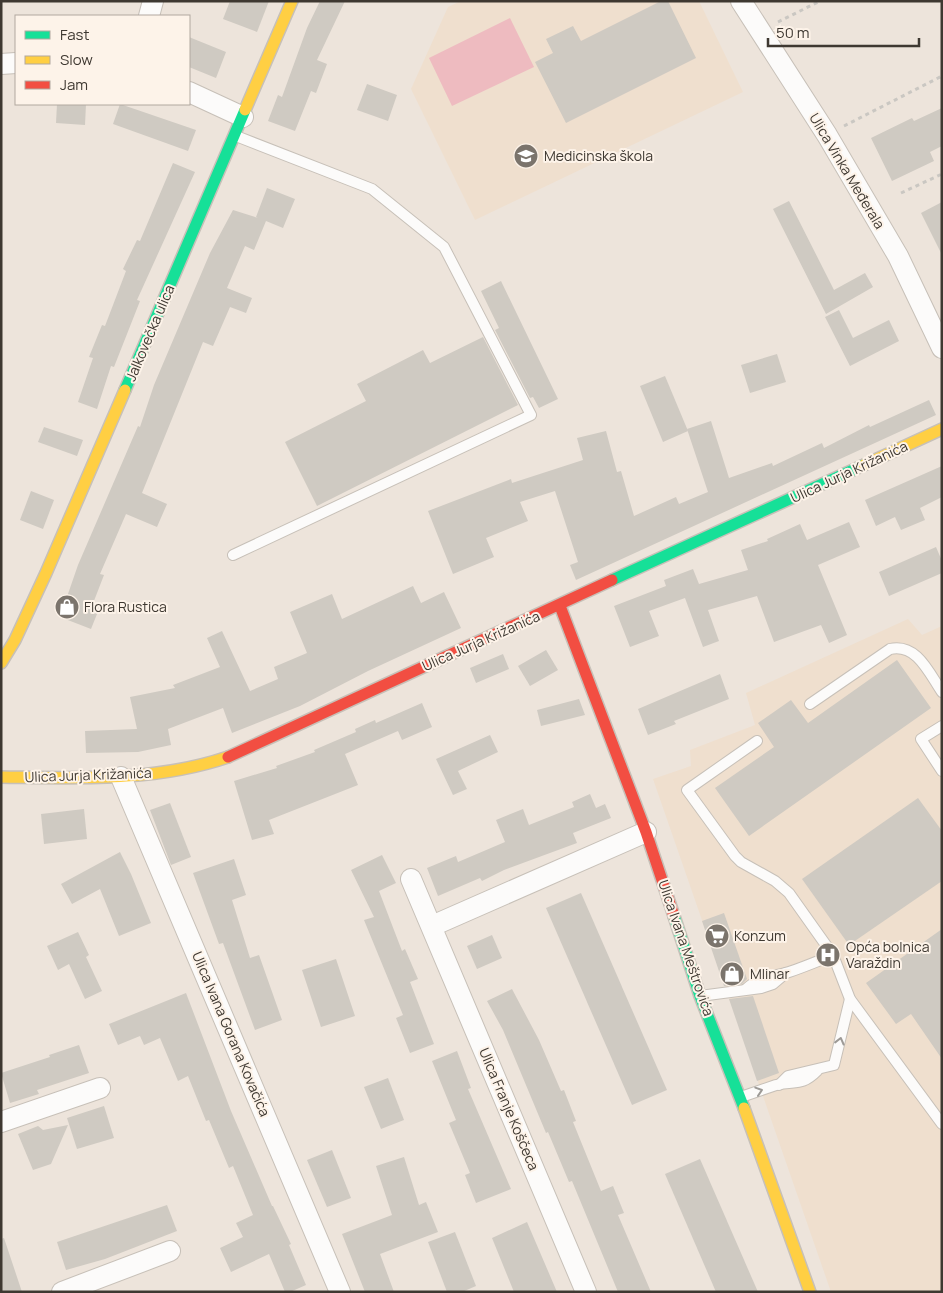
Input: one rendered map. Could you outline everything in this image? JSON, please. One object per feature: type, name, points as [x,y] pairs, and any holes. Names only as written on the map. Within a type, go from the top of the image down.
[{"type":"street","points":[[149,15],[152,1]]},
{"type":"street","name":"Jalkovečka ulica","points":[[1,663],[15,640],[46,573],[292,1]]},
{"type":"street","name":"Ulica Vinka Međerala","points":[[746,3],[760,31],[827,134],[898,256],[942,348]]},
{"type":"street","points":[[1,64],[15,63]]},
{"type":"street","points":[[190,92],[243,117]]},
{"type":"street","name":"Ulica Jurja Križanića","points":[[1,777],[122,777],[182,770],[227,757],[560,606],[942,429]]},
{"type":"street","name":"Ulica Ivana Meštrovića","points":[[560,606],[646,832],[700,996],[740,1098],[810,1292]]},
{"type":"street","name":"Ulica Ivana Gorana Kovačića","points":[[122,777],[340,1292]]},
{"type":"street","points":[[432,926],[646,832]]},
{"type":"street","name":"Ulica Franje Koščeca","points":[[411,879],[586,1292]]},
{"type":"street","points":[[1,1122],[100,1088]]},
{"type":"street","points":[[62,1292],[170,1251]]},
{"type":"lane","points":[[233,555],[531,415],[444,247],[372,189],[235,136]]},
{"type":"lane","points":[[810,704],[890,649],[898,647],[905,648],[919,658],[942,692]]},
{"type":"lane","points":[[942,726],[921,739],[942,771]]},
{"type":"lane","points":[[757,741],[687,790],[735,856],[782,886],[833,955],[850,999],[942,1124]]},
{"type":"lane","points":[[700,996],[746,989],[757,979],[770,974],[786,972],[833,955]]},
{"type":"lane","points":[[740,1098],[779,1085],[792,1085],[808,1079],[817,1070],[834,1065],[850,999]]},
{"type":"path","points":[[760,31],[820,1]]},
{"type":"path","points":[[827,134],[942,76]]},
{"type":"path","points":[[901,193],[942,174]]},
{"type":"shaded area","name":"Medicinska škola","points":[[461,1],[699,1],[743,92],[475,220],[411,89],[448,7]]},
{"type":"shaded area","points":[[510,18],[534,67],[452,106],[429,58]]},
{"type":"shaded area","name":"Opća bolnica Varaždin","points":[[908,619],[922,635],[942,626],[942,1292],[831,1292],[653,779],[691,766],[690,750],[755,725],[746,693]]},
{"type":"building","points":[[230,1],[269,1],[257,32],[223,19]]},
{"type":"building","points":[[320,1],[345,1],[317,60],[327,64],[316,93],[311,91],[295,131],[268,121],[278,95],[282,97],[307,28]]},
{"type":"building","points":[[661,1],[668,1],[696,58],[566,123],[535,62],[553,53],[546,39],[573,26],[581,41]]},
{"type":"building","points":[[190,37],[226,52],[216,78],[190,67]]},
{"type":"building","points":[[367,84],[397,95],[388,121],[357,110]]},
{"type":"building","points":[[57,105],[86,105],[85,125],[56,123]]},
{"type":"building","points":[[120,105],[123,105],[196,130],[188,151],[113,124]]},
{"type":"building","points":[[942,108],[942,146],[930,152],[934,161],[892,181],[871,138],[912,118],[914,121]]},
{"type":"building","points":[[173,163],[195,172],[137,300],[140,301],[114,367],[111,366],[97,409],[78,402],[93,358],[89,357],[102,325],[105,326],[126,271],[123,269],[137,240],[140,241]]},
{"type":"building","points":[[267,188],[295,199],[283,228],[266,221],[254,250],[245,246],[227,288],[252,298],[246,313],[230,307],[213,346],[203,342],[142,493],[167,504],[157,527],[126,514],[100,574],[104,575],[92,606],[99,609],[91,629],[60,617],[78,565],[138,426],[140,427],[154,385],[210,253],[233,210],[258,218],[256,217]]},
{"type":"building","points":[[789,201],[834,290],[865,273],[873,287],[826,314],[773,209]]},
{"type":"building","points":[[942,202],[942,255],[921,213]]},
{"type":"building","points":[[501,281],[558,399],[539,408],[533,397],[530,398],[495,330],[499,328],[481,291]]},
{"type":"building","points":[[839,310],[853,338],[889,320],[899,341],[850,366],[825,317]]},
{"type":"building","points":[[483,337],[518,405],[317,506],[285,442],[366,401],[357,384],[423,350],[430,363]]},
{"type":"building","points":[[777,354],[786,382],[750,393],[741,365]]},
{"type":"building","points":[[665,376],[688,431],[663,442],[640,386]]},
{"type":"building","points":[[929,400],[936,415],[576,580],[570,565],[578,562],[555,491],[520,502],[528,521],[486,538],[494,557],[453,574],[428,511],[511,479],[512,483],[583,460],[577,438],[606,431],[617,472],[621,471],[634,516],[676,497],[679,504],[708,492],[687,429],[711,421],[729,478],[772,463],[773,466],[822,443],[824,448],[869,425],[870,427]]},
{"type":"building","points":[[44,427],[83,440],[77,456],[38,442]]},
{"type":"building","points":[[942,466],[942,497],[920,508],[925,520],[901,530],[895,517],[876,526],[865,500]]},
{"type":"building","points":[[31,491],[54,500],[43,529],[20,520]]},
{"type":"building","points":[[849,522],[860,547],[818,565],[847,635],[829,643],[821,625],[774,642],[757,596],[708,610],[719,641],[703,647],[685,598],[649,611],[659,636],[630,647],[614,606],[666,586],[664,580],[693,569],[699,584],[748,570],[741,550],[768,541],[767,539],[800,524],[807,540]]},
{"type":"building","points":[[936,547],[942,561],[942,573],[889,596],[879,572]]},
{"type":"building","points":[[413,586],[421,603],[444,592],[461,628],[368,671],[300,706],[232,733],[223,708],[168,729],[171,745],[138,752],[86,753],[85,731],[137,729],[130,697],[175,688],[173,685],[220,667],[207,638],[222,631],[250,691],[278,679],[274,667],[307,653],[290,612],[332,594],[342,619]]},
{"type":"building","points":[[546,650],[558,670],[530,686],[518,666]]},
{"type":"building","points":[[503,654],[509,669],[476,683],[470,668]]},
{"type":"building","points":[[897,660],[931,708],[749,836],[715,788],[774,747],[758,723],[791,700],[808,723]]},
{"type":"building","points":[[720,674],[729,699],[674,721],[676,724],[648,735],[638,709]]},
{"type":"building","points":[[579,699],[585,715],[541,726],[537,710]]},
{"type":"building","points":[[422,703],[432,727],[402,740],[398,731],[345,754],[358,785],[269,820],[274,834],[252,840],[234,781],[277,768],[276,766],[315,752],[314,750],[356,732],[355,729],[375,720],[376,723]]},
{"type":"building","points":[[490,735],[498,752],[458,771],[467,789],[453,795],[436,759]]},
{"type":"building","points":[[590,794],[596,808],[605,804],[611,818],[573,833],[577,843],[504,870],[482,881],[480,878],[438,896],[427,868],[456,856],[458,862],[505,842],[496,820],[523,809],[529,825],[574,807],[572,802]]},
{"type":"building","points":[[918,798],[942,831],[942,881],[849,945],[802,879]]},
{"type":"building","points":[[170,803],[191,857],[171,865],[150,810]]},
{"type":"building","points":[[84,809],[87,839],[44,844],[41,814]]},
{"type":"building","points":[[120,852],[151,923],[119,936],[100,889],[72,904],[61,884]]},
{"type":"building","points":[[382,855],[396,883],[379,891],[402,951],[405,949],[418,979],[410,982],[434,1044],[410,1053],[396,1018],[403,1015],[364,920],[374,917],[351,870]]},
{"type":"building","points":[[234,859],[246,895],[232,900],[250,958],[259,955],[282,1020],[255,1030],[223,943],[219,944],[193,873]]},
{"type":"building","points":[[581,893],[667,1090],[632,1105],[546,908]]},
{"type":"building","points":[[724,913],[747,979],[742,984],[724,986],[702,921]]},
{"type":"building","points":[[942,929],[942,1059],[911,1014],[896,1024],[866,983]]},
{"type":"building","points":[[78,932],[89,955],[86,957],[102,991],[85,999],[69,964],[58,970],[47,946]]},
{"type":"building","points":[[492,935],[502,958],[477,969],[467,946]]},
{"type":"building","points":[[336,959],[355,1016],[321,1027],[302,970]]},
{"type":"building","points":[[512,989],[539,1040],[561,1091],[564,1090],[576,1121],[573,1122],[601,1191],[613,1186],[624,1213],[618,1215],[651,1292],[618,1292],[572,1181],[569,1182],[548,1132],[546,1133],[503,1030],[487,1001]]},
{"type":"building","points":[[186,993],[231,1111],[272,1206],[291,1244],[289,1245],[306,1285],[290,1292],[285,1292],[269,1254],[231,1272],[220,1248],[243,1237],[236,1223],[253,1215],[233,1166],[229,1168],[209,1120],[206,1121],[188,1076],[178,1081],[160,1038],[144,1045],[140,1036],[118,1045],[109,1024]]},
{"type":"building","points":[[753,996],[779,1073],[757,1081],[729,999]]},
{"type":"building","points":[[79,1045],[89,1073],[37,1090],[39,1094],[10,1103],[1,1073]]},
{"type":"building","points":[[457,1051],[471,1088],[468,1089],[511,1189],[476,1203],[465,1175],[470,1173],[449,1123],[456,1120],[432,1061]]},
{"type":"building","points":[[388,1078],[404,1120],[381,1129],[364,1087]]},
{"type":"building","points":[[104,1106],[114,1138],[77,1149],[67,1118]]},
{"type":"building","points":[[68,1125],[51,1164],[33,1170],[18,1134],[38,1126],[43,1130]]},
{"type":"building","points":[[332,1150],[351,1198],[327,1207],[307,1160]]},
{"type":"building","points":[[404,1157],[419,1205],[426,1202],[438,1232],[380,1254],[394,1292],[365,1292],[342,1234],[392,1215],[376,1166]]},
{"type":"building","points":[[700,1159],[758,1292],[716,1292],[665,1174]]},
{"type":"building","points":[[167,1205],[177,1231],[105,1259],[66,1270],[57,1242]]},
{"type":"building","points":[[527,1222],[557,1292],[514,1292],[492,1238]]},
{"type":"building","points":[[455,1232],[476,1286],[462,1292],[447,1292],[428,1242]]},
{"type":"building","points":[[4,1238],[22,1292],[1,1292],[1,1239]]},
{"type":"traffic: fast","points":[[125,390],[245,110]]},
{"type":"traffic: fast","points":[[612,580],[864,465]]},
{"type":"traffic: fast","points":[[674,916],[700,996],[744,1108]]},
{"type":"traffic: slow","points":[[245,110],[292,1]]},
{"type":"traffic: slow","points":[[1,663],[15,640],[46,573],[125,390]]},
{"type":"traffic: slow","points":[[864,465],[942,429]]},
{"type":"traffic: slow","points":[[1,777],[87,778],[144,775],[172,771],[228,757]]},
{"type":"traffic: slow","points":[[744,1108],[810,1292]]},
{"type":"traffic: jam","points":[[228,757],[612,580]]},
{"type":"traffic: jam","points":[[560,606],[646,832],[674,916]]},
{"type":"place","name":"Medicinska škola","points":[[526,156]]},
{"type":"place","name":"Flora Rustica","points":[[67,607]]},
{"type":"place","name":"Konzum","points":[[717,936]]},
{"type":"place","name":"Opća bolnica Varaždin","points":[[828,955]]},
{"type":"place","name":"Mlinar","points":[[732,974]]}]
